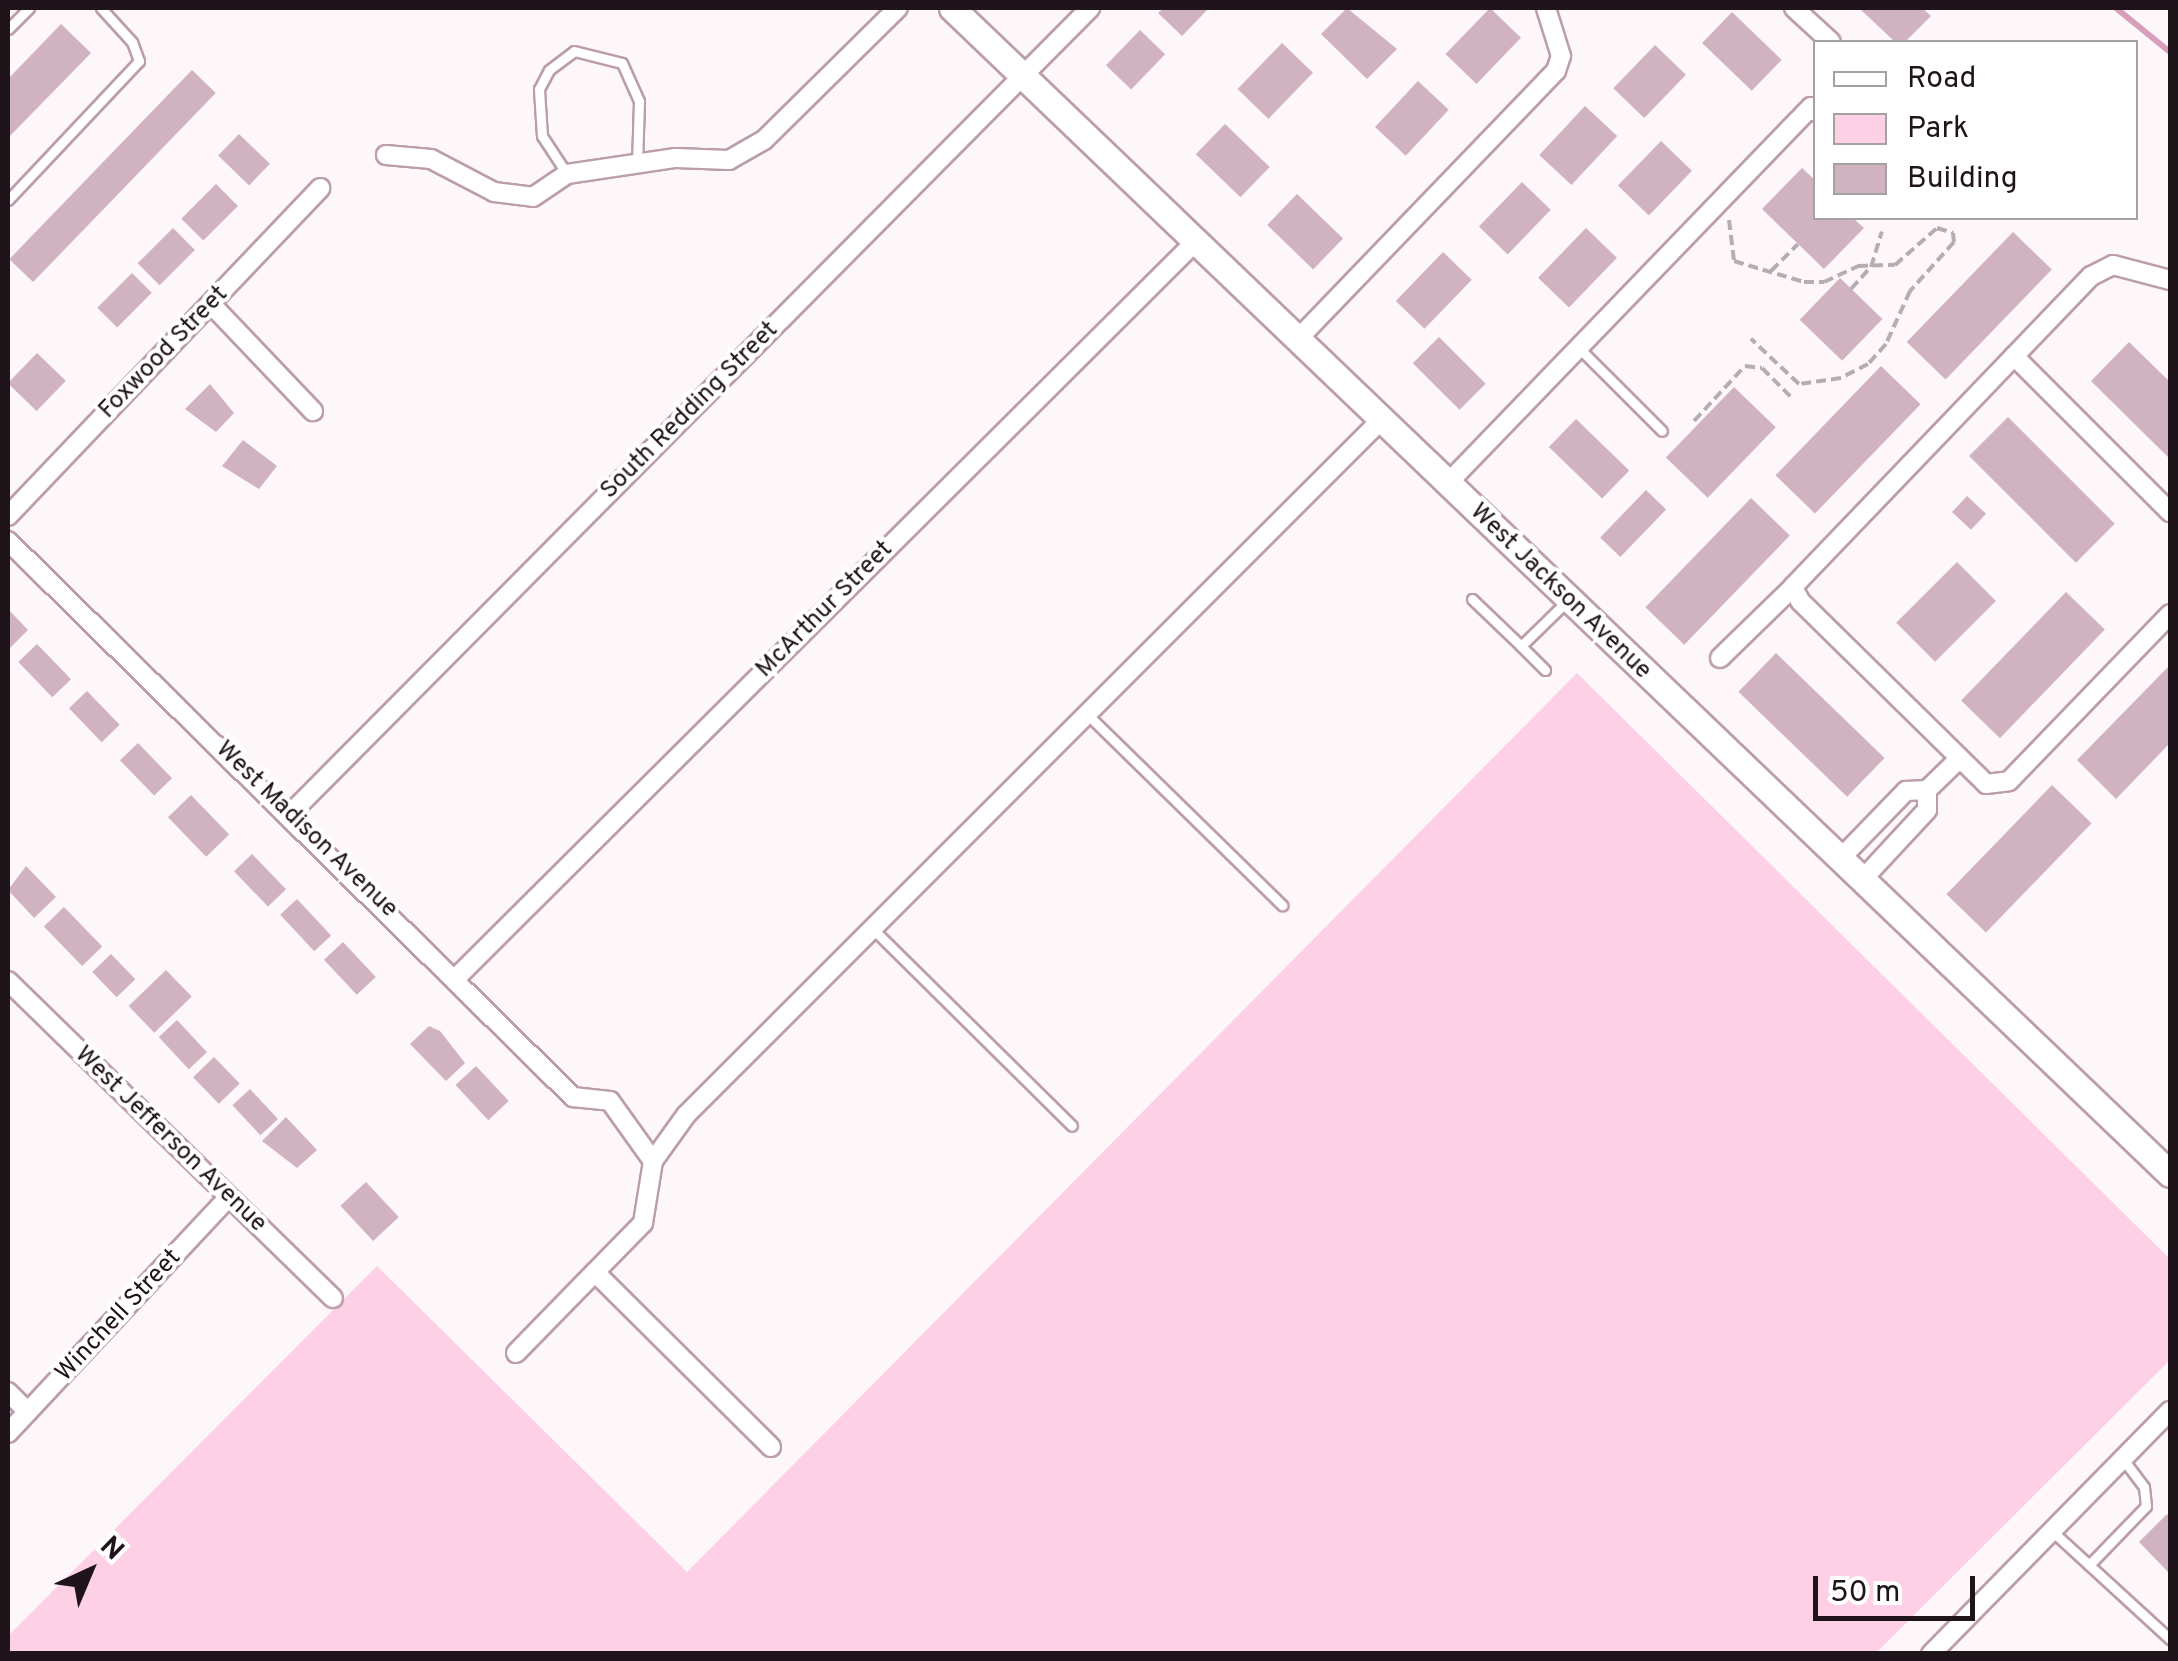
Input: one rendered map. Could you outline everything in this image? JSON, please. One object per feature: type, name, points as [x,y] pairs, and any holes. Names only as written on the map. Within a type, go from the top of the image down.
[{"type":"street","points":[[386,155],[430,159],[494,192],[532,198],[567,174],[637,164],[729,160],[764,140],[898,8]]},
{"type":"street","name":"West Jackson Avenue","points":[[952,8],[1379,422],[2170,1174]]},
{"type":"street","name":"South Redding Street","points":[[290,814],[1090,8]]},
{"type":"street","points":[[1296,340],[1556,71],[1560,45],[1546,8]]},
{"type":"street","points":[[1794,8],[1829,40]]},
{"type":"street","points":[[1446,484],[1813,110]]},
{"type":"street","name":"Foxwood Street","points":[[8,516],[320,188]]},
{"type":"street","name":"McArthur Street","points":[[457,977],[1194,243]]},
{"type":"street","points":[[1720,658],[2091,276],[2113,266],[2170,280]]},
{"type":"street","points":[[212,304],[312,411]]},
{"type":"street","points":[[2014,356],[2170,512]]},
{"type":"street","points":[[516,1352],[643,1224],[653,1160],[686,1116],[1379,422]]},
{"type":"street","name":"West Madison Avenue","points":[[8,541],[457,977],[572,1097],[610,1101],[653,1160]]},
{"type":"street","points":[[1793,586],[1800,601],[1986,784],[2008,781],[2170,614]]},
{"type":"street","points":[[1840,858],[1906,790],[1927,790],[1959,758]]},
{"type":"street","points":[[1862,880],[1927,810],[1927,790]]},
{"type":"street","name":"West Jefferson Avenue","points":[[8,982],[334,1298]]},
{"type":"street","name":"Winchell Street","points":[[8,1433],[230,1198]]},
{"type":"street","points":[[595,1272],[772,1447]]},
{"type":"street","points":[[8,1392],[28,1412]]},
{"type":"street","points":[[1931,1654],[2170,1410]]},
{"type":"lane","points":[[8,29],[29,8]]},
{"type":"lane","points":[[8,200],[139,61],[132,42],[101,8]]},
{"type":"lane","points":[[567,174],[542,136],[539,90],[549,70],[574,51],[622,63],[639,101],[637,164]]},
{"type":"lane","points":[[1578,347],[1662,430]]},
{"type":"lane","points":[[1472,599],[1545,670]]},
{"type":"lane","points":[[1521,646],[1568,600]]},
{"type":"lane","points":[[1086,713],[1282,905]]},
{"type":"lane","points":[[872,928],[1072,1126]]},
{"type":"lane","points":[[2089,1565],[2146,1506],[2144,1487],[2123,1459]]},
{"type":"lane","points":[[2052,1531],[2170,1639]]},
{"type":"path","points":[[1717,205],[1734,225],[1734,261],[1824,282],[1871,266],[1895,265],[1936,228],[1952,232],[1954,242],[1910,291],[1886,344],[1868,364],[1807,386],[1750,338]]},
{"type":"path","points":[[1851,290],[1871,266],[1882,232]]},
{"type":"path","points":[[1771,272],[1798,244]]},
{"type":"path","points":[[1768,374],[1776,363]]},
{"type":"path","points":[[1694,420],[1745,366],[1768,374],[1792,398]]},
{"type":"green space","points":[[1577,673],[2170,1259],[2170,1360],[1876,1653],[8,1653],[8,1636],[377,1266],[687,1572]]},
{"type":"building","points":[[1164,8],[1209,8],[1182,36],[1158,13]]},
{"type":"building","points":[[1347,8],[1397,49],[1367,79],[1321,34]]},
{"type":"building","points":[[1490,8],[1521,38],[1476,84],[1446,54]]},
{"type":"building","points":[[1859,8],[1922,8],[1931,16],[1907,40],[1893,40]]},
{"type":"building","points":[[1732,12],[1782,60],[1752,91],[1702,43]]},
{"type":"building","points":[[61,24],[91,53],[8,138],[8,79]]},
{"type":"building","points":[[1140,30],[1165,54],[1131,90],[1106,65]]},
{"type":"building","points":[[1282,43],[1313,73],[1268,119],[1238,89]]},
{"type":"building","points":[[1655,45],[1686,75],[1644,118],[1613,88]]},
{"type":"building","points":[[192,70],[216,93],[33,282],[9,259]]},
{"type":"building","points":[[1418,81],[1449,110],[1406,156],[1375,127]]},
{"type":"building","points":[[1585,106],[1617,136],[1571,185],[1539,155]]},
{"type":"building","points":[[1225,124],[1270,167],[1240,197],[1196,154]]},
{"type":"building","points":[[239,134],[270,164],[249,185],[218,156]]},
{"type":"building","points":[[1661,141],[1692,171],[1649,215],[1618,186]]},
{"type":"building","points":[[1802,168],[1813,178],[1813,220],[1855,220],[1864,228],[1824,269],[1762,209]]},
{"type":"building","points":[[1522,182],[1551,210],[1508,254],[1479,227]]},
{"type":"building","points":[[216,184],[238,206],[203,241],[181,219]]},
{"type":"building","points":[[1297,194],[1343,238],[1313,269],[1267,225]]},
{"type":"building","points":[[173,228],[195,250],[160,285],[138,263]]},
{"type":"building","points":[[1586,228],[1617,258],[1569,308],[1538,278]]},
{"type":"building","points":[[2013,232],[2052,270],[1946,380],[1907,342]]},
{"type":"building","points":[[1443,252],[1472,280],[1425,329],[1396,301]]},
{"type":"building","points":[[132,273],[152,293],[117,327],[97,308]]},
{"type":"building","points":[[1840,278],[1882,319],[1842,361],[1800,320]]},
{"type":"building","points":[[1439,337],[1486,384],[1460,410],[1413,363]]},
{"type":"building","points":[[2129,342],[2170,382],[2170,459],[2091,381]]},
{"type":"building","points":[[37,353],[66,381],[37,411],[8,383]]},
{"type":"building","points":[[1881,366],[1921,404],[1815,514],[1775,475]]},
{"type":"building","points":[[210,384],[234,413],[216,432],[185,409]]},
{"type":"building","points":[[1734,387],[1776,427],[1708,498],[1666,457]]},
{"type":"building","points":[[2008,417],[2115,524],[2076,563],[1969,456]]},
{"type":"building","points":[[1576,419],[1629,470],[1602,498],[1549,447]]},
{"type":"building","points":[[243,440],[277,466],[259,489],[222,466]]},
{"type":"building","points":[[1646,490],[1666,509],[1620,557],[1600,537]]},
{"type":"building","points":[[1967,496],[1986,514],[1971,530],[1952,512]]},
{"type":"building","points":[[1751,498],[1790,536],[1684,645],[1645,607]]},
{"type":"building","points":[[1957,562],[1996,601],[1935,662],[1896,623]]},
{"type":"building","points":[[2066,592],[2105,630],[2000,738],[1961,701]]},
{"type":"building","points":[[8,609],[28,630],[8,650]]},
{"type":"building","points":[[37,644],[71,679],[52,697],[18,662]]},
{"type":"building","points":[[1776,653],[1885,758],[1847,797],[1738,692]]},
{"type":"building","points":[[2170,665],[2170,743],[2116,799],[2077,760]]},
{"type":"building","points":[[87,691],[120,725],[102,742],[69,708]]},
{"type":"building","points":[[138,743],[172,778],[154,796],[120,760]]},
{"type":"building","points":[[2052,785],[2092,823],[1986,933],[1946,894]]},
{"type":"building","points":[[191,795],[229,835],[206,857],[168,817]]},
{"type":"building","points":[[252,854],[286,889],[268,907],[234,871]]},
{"type":"building","points":[[26,866],[56,897],[34,918],[8,890]]},
{"type":"building","points":[[297,899],[331,936],[314,951],[280,915]]},
{"type":"building","points":[[64,907],[102,947],[82,966],[44,926]]},
{"type":"building","points":[[343,942],[376,977],[357,995],[324,960]]},
{"type":"building","points":[[111,954],[135,979],[117,997],[92,972]]},
{"type":"building","points":[[166,970],[192,997],[154,1033],[129,1006]]},
{"type":"building","points":[[177,1020],[207,1052],[189,1069],[159,1037]]},
{"type":"building","points":[[429,1026],[440,1031],[465,1063],[446,1081],[410,1044]]},
{"type":"building","points":[[214,1057],[240,1084],[219,1104],[193,1077]]},
{"type":"building","points":[[476,1066],[509,1101],[488,1120],[456,1085]]},
{"type":"building","points":[[250,1089],[278,1119],[260,1135],[232,1105]]},
{"type":"building","points":[[286,1117],[317,1150],[297,1168],[262,1141]]},
{"type":"building","points":[[366,1182],[399,1217],[373,1241],[340,1206]]},
{"type":"building","points":[[2167,1514],[2170,1518],[2170,1574],[2139,1542]]},
{"type":"waterway","points":[[2116,8],[2170,52]]}]
